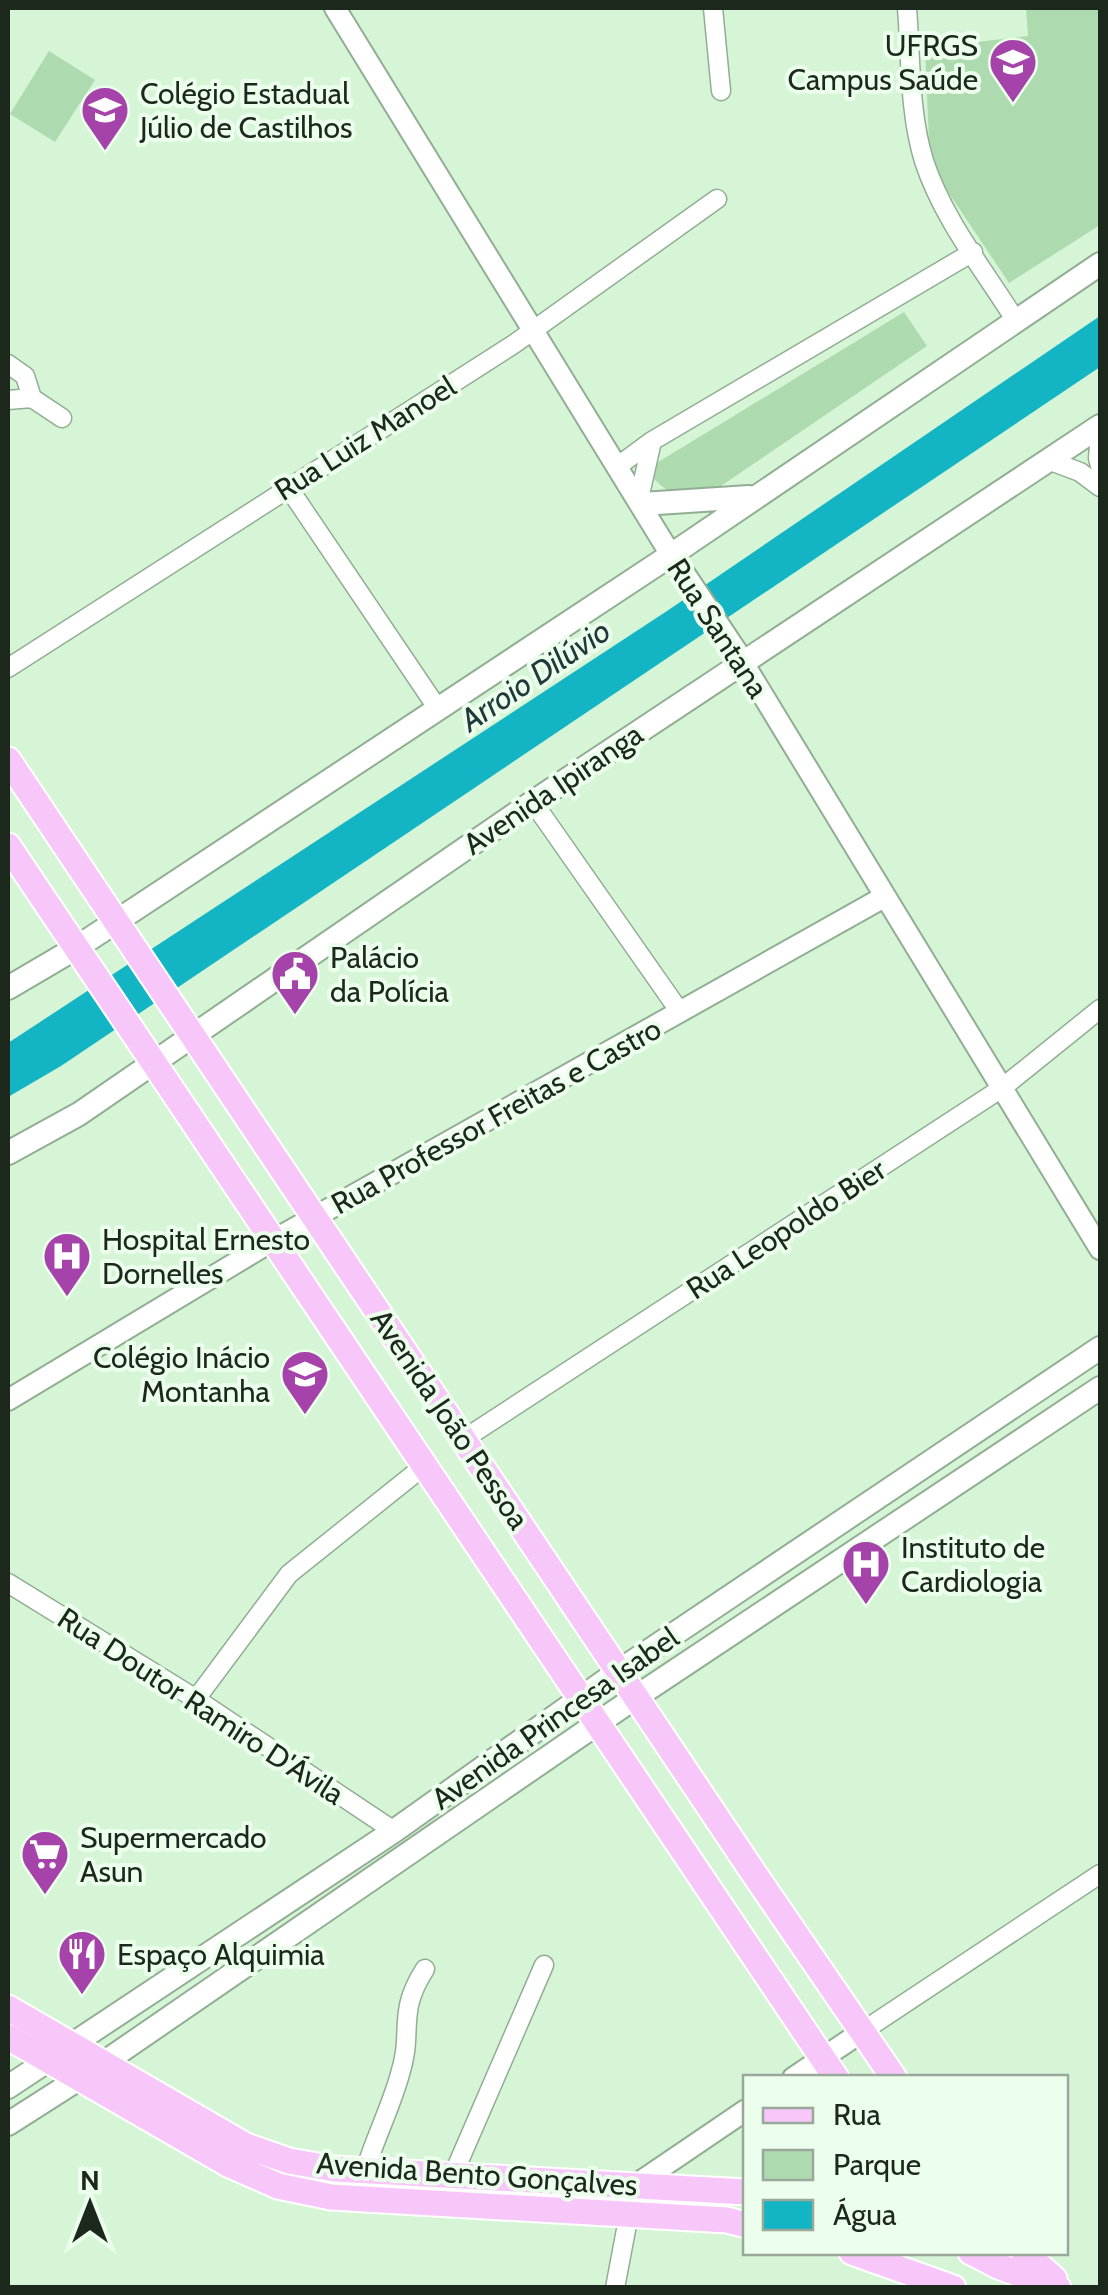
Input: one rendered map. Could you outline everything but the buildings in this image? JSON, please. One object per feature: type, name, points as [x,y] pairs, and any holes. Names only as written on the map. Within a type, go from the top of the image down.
[{"type":"main road","points":[[8,988],[76,948],[438,709],[676,562],[753,496],[1100,264]]},
{"type":"main road","name":"Avenida Ipiranga","points":[[8,1152],[79,1114],[533,802],[1100,426]]},
{"type":"main road","points":[[640,501],[753,496]]},
{"type":"main road","name":"Rua Santana","points":[[676,562],[742,662]]},
{"type":"main road","name":"Avenida João Pessoa","points":[[8,760],[892,2075]]},
{"type":"main road","name":"Avenida João Pessoa","points":[[8,846],[829,2068]]},
{"type":"main road","name":"Avenida Princesa Isabel","points":[[8,2087],[394,1831],[619,1672],[1100,1348]]},
{"type":"main road","name":"Avenida Princesa Isabel","points":[[8,2124],[102,2064],[636,1697],[1100,1388]]},
{"type":"main road","name":"Avenida Bento Gonçalves","points":[[8,2008],[246,2146],[289,2161],[335,2170],[743,2192]]},
{"type":"main road","name":"Avenida Bento Gonçalves","points":[[8,2037],[228,2164],[278,2186],[331,2197],[743,2224]]},
{"type":"main road","points":[[861,2255],[946,2285]]},
{"type":"main road","points":[[909,2255],[946,2285]]},
{"type":"main road","points":[[977,2255],[1058,2288]]},
{"type":"main road","points":[[1028,2255],[1066,2288]]},
{"type":"street","name":"Rua Santana","points":[[335,8],[676,562]]},
{"type":"street","points":[[712,8],[721,91]]},
{"type":"street","points":[[907,8],[924,160],[945,210],[1016,321]]},
{"type":"street","name":"Rua Luiz Manoel","points":[[8,668],[532,329],[717,199]]},
{"type":"street","points":[[618,466],[652,440],[973,252]]},
{"type":"street","points":[[8,364],[25,376],[32,398]]},
{"type":"street","points":[[8,400],[32,398],[62,418]]},
{"type":"street","points":[[1100,434],[1100,466]]},
{"type":"street","points":[[640,501],[652,440]]},
{"type":"street","points":[[1048,460],[1080,472],[1100,486]]},
{"type":"street","points":[[288,487],[438,709]]},
{"type":"street","name":"Rua Santana","points":[[742,662],[1100,1249]]},
{"type":"street","points":[[533,802],[680,1012]]},
{"type":"street","name":"Rua Professor Freitas e Castro","points":[[8,1400],[272,1241],[884,897]]},
{"type":"street","name":"Rua Leopoldo Bier","points":[[464,1439],[1002,1088],[1100,1009]]},
{"type":"street","points":[[196,1700],[289,1574],[424,1466]]},
{"type":"street","name":"Rua Doutor Ramiro D'Ávila","points":[[8,1583],[196,1700],[394,1831]]},
{"type":"street","points":[[804,2075],[829,2068],[863,2031],[1099,1879]]},
{"type":"street","points":[[453,2175],[544,1965]]},
{"type":"street","points":[[365,2171],[405,2055],[406,2007],[412,1989],[426,1969]]},
{"type":"street","points":[[637,2184],[743,2112]]},
{"type":"street","points":[[616,2288],[630,2214]]},
{"type":"green space","name":"UFRGS Campus Saúde","points":[[1026,8],[1100,8],[1100,225],[1009,283],[930,165],[925,48],[1028,36]]},
{"type":"green space","points":[[49,51],[95,80],[55,142],[10,114]]},
{"type":"green space","points":[[904,312],[927,346],[712,492],[673,492],[653,478],[655,464]]},
{"type":"water","name":"Arroio Dilúvio","points":[[1100,316],[1100,367],[61,1066],[8,1097],[8,1043],[667,611]]},
{"type":"place","name":"UFRGS Campus Saúde","points":[[1013,104]]},
{"type":"place","name":"Colégio Estadual Júlio de Castilhos","points":[[105,152]]},
{"type":"place","name":"Palácio da Polícia","points":[[295,1016]]},
{"type":"place","name":"Hospital Ernesto Dornelles","points":[[67,1298]]},
{"type":"place","name":"Colégio Inácio Montanha","points":[[305,1416]]},
{"type":"place","name":"Instituto de Cardiologia","points":[[866,1606]]},
{"type":"place","name":"Supermercado Asun","points":[[45,1896]]},
{"type":"place","name":"Espaço Alquimia","points":[[82,1996]]}]
